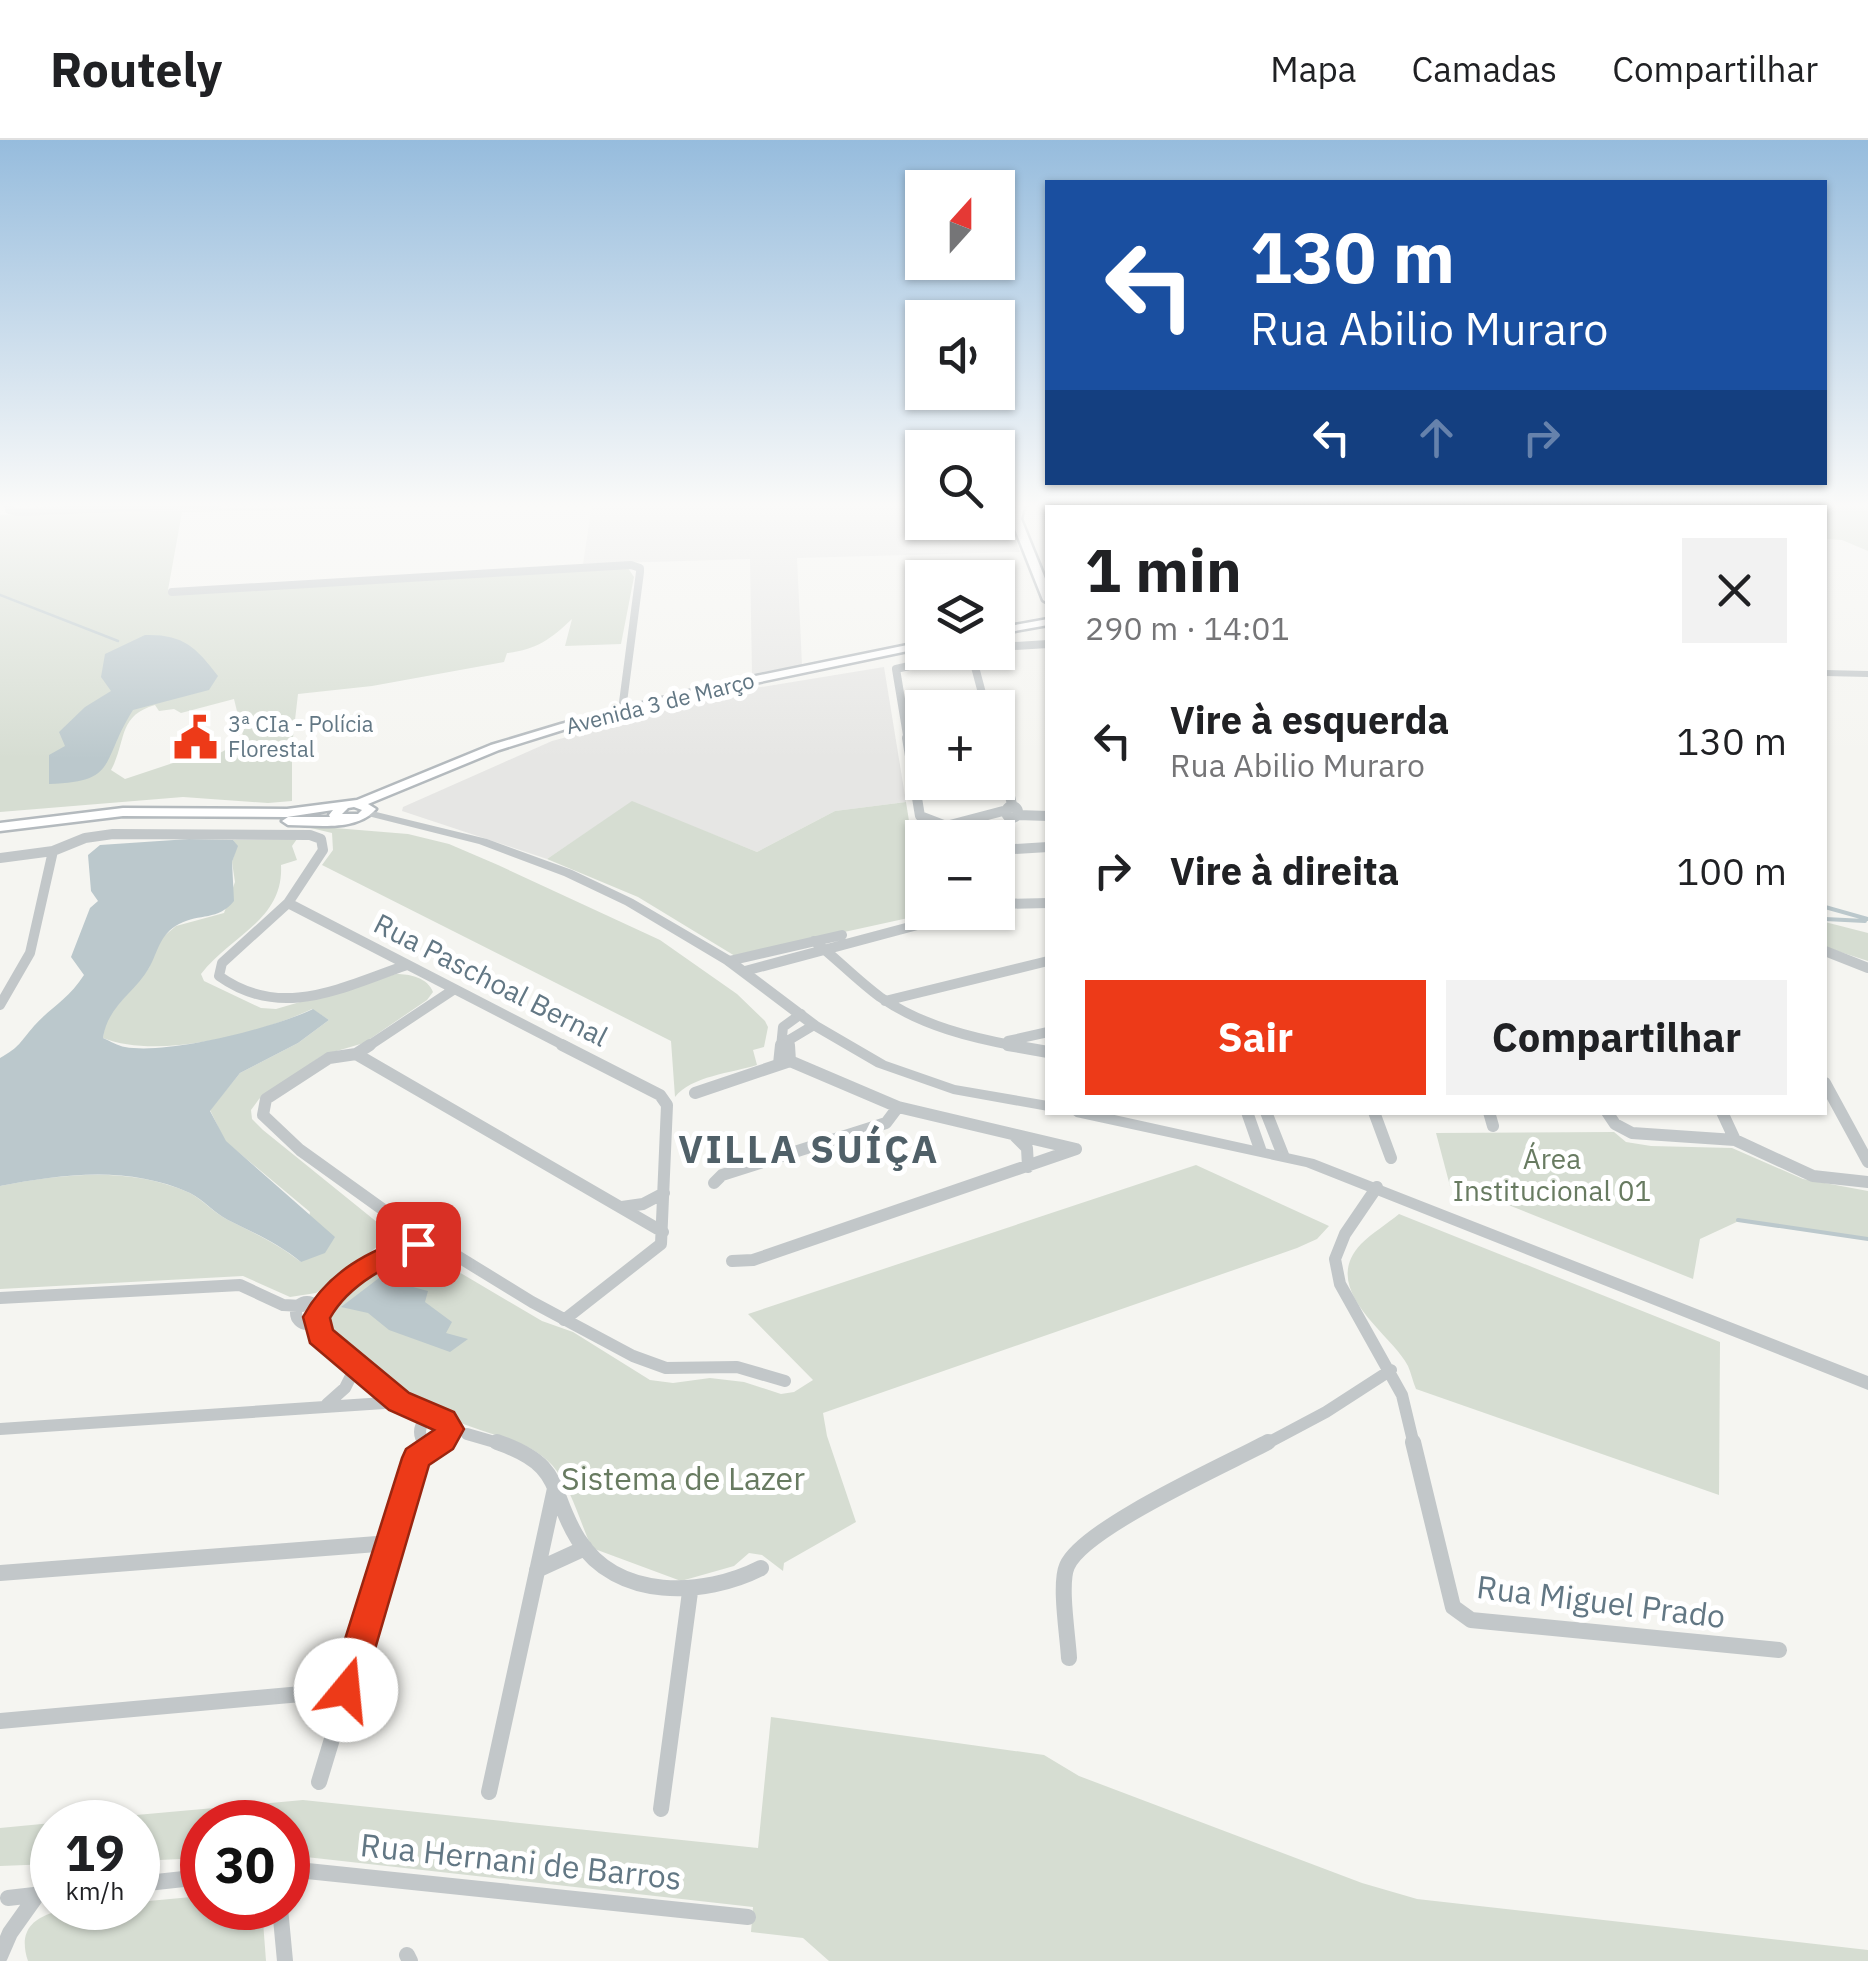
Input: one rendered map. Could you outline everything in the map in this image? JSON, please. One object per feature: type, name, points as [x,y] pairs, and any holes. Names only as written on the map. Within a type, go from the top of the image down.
[{"type":"main road","points":[[1015,629],[1045,624]]},
{"type":"main road","name":"Avenida 3 de Março","points":[[350,820],[405,788],[512,742],[622,710],[905,649]]},
{"type":"main road","points":[[0,827],[123,812],[271,813],[342,806],[366,808]]},
{"type":"main road","points":[[342,806],[335,815],[350,820]]},
{"type":"main road","points":[[0,836],[146,820],[350,820]]},
{"type":"street","points":[[172,592],[223,589]]},
{"type":"street","points":[[622,710],[638,589]]},
{"type":"street","points":[[1030,626],[1045,643]]},
{"type":"street","points":[[1015,647],[1045,645]]},
{"type":"street","points":[[905,667],[896,669],[920,816],[946,826],[1011,811],[1045,816]]},
{"type":"street","points":[[1827,673],[1868,674]]},
{"type":"street","points":[[1009,800],[1011,811]]},
{"type":"street","points":[[366,808],[483,841],[568,873],[630,902],[729,960],[814,1025],[881,1064],[952,1089],[1045,1105]]},
{"type":"street","points":[[350,820],[412,824]]},
{"type":"street","points":[[0,858],[53,852],[85,838],[113,834],[316,836],[324,848],[288,904],[217,970],[226,984],[260,1000],[282,1002],[407,966]]},
{"type":"street","points":[[1015,849],[1045,847]]},
{"type":"street","points":[[0,1005],[30,952],[53,852]]},
{"type":"street","points":[[1015,904],[1045,903]]},
{"type":"street","name":"Rua Paschoal Bernal","points":[[288,904],[660,1095],[667,1105],[664,1192]]},
{"type":"street","points":[[745,971],[819,944],[905,923]]},
{"type":"street","points":[[729,960],[905,925]]},
{"type":"street","points":[[819,944],[885,1001],[933,1024],[1045,1051]]},
{"type":"street","points":[[1827,952],[1868,968]]},
{"type":"street","points":[[885,1001],[1045,962]]},
{"type":"street","points":[[453,990],[356,1054],[329,1058],[266,1099],[262,1115],[300,1150],[392,1216],[564,1320],[650,1364],[666,1368],[722,1365],[785,1382]]},
{"type":"street","points":[[784,1062],[782,1026],[802,1014]]},
{"type":"street","points":[[784,1062],[789,1040],[814,1025]]},
{"type":"street","points":[[1001,1043],[1045,1033]]},
{"type":"street","points":[[356,1054],[618,1206],[662,1238]]},
{"type":"street","points":[[695,1094],[707,1086],[784,1062],[898,1107],[1076,1149],[753,1260],[732,1261]]},
{"type":"street","points":[[1827,1088],[1868,1162]]},
{"type":"street","points":[[714,1182],[722,1175],[886,1124],[898,1107]]},
{"type":"street","points":[[1091,1115],[1283,1155],[1377,1188],[1868,1383]]},
{"type":"street","points":[[1249,1115],[1260,1150]]},
{"type":"street","points":[[1267,1115],[1283,1155]]},
{"type":"street","points":[[1375,1115],[1391,1158]]},
{"type":"street","points":[[1723,1115],[1735,1140]]},
{"type":"street","points":[[1611,1118],[1632,1133],[1735,1140],[1813,1176],[1868,1182]]},
{"type":"street","points":[[1014,1134],[1027,1148],[1028,1168]]},
{"type":"street","name":"Rua Miguel Prado","points":[[1377,1188],[1344,1234],[1335,1258],[1340,1284],[1392,1370],[1402,1395],[1454,1607],[1460,1615],[1472,1620],[1779,1650]]},
{"type":"street","points":[[618,1206],[643,1204],[664,1192]]},
{"type":"street","points":[[564,1320],[662,1238],[664,1192]]},
{"type":"street","points":[[385,1254],[395,1232],[392,1216]]},
{"type":"street","points":[[440,1246],[410,1245],[385,1254],[328,1296],[303,1305],[294,1315],[399,1402],[467,1434],[528,1455],[545,1468],[556,1483],[566,1516],[585,1548],[640,1581],[690,1592],[741,1581],[762,1568]]},
{"type":"street","points":[[0,1298],[240,1284],[283,1304],[315,1304],[320,1336]]},
{"type":"street","points":[[299,1322],[318,1315],[328,1296]]},
{"type":"street","points":[[327,1404],[344,1388],[356,1366]]},
{"type":"street","points":[[1069,1658],[1065,1569],[1077,1550],[1110,1526],[1326,1412],[1392,1370]]},
{"type":"street","points":[[0,1429],[399,1402]]},
{"type":"street","points":[[319,1782],[416,1458],[414,1410]]},
{"type":"street","points":[[418,1434],[442,1422]]},
{"type":"street","points":[[416,1458],[440,1442],[450,1429],[442,1422]]},
{"type":"street","points":[[418,1434],[422,1442],[440,1442],[467,1434]]},
{"type":"street","points":[[489,1792],[556,1483]]},
{"type":"street","points":[[0,1573],[390,1542]]},
{"type":"street","points":[[537,1570],[585,1548]]},
{"type":"street","points":[[661,1810],[690,1592]]},
{"type":"street","points":[[0,1720],[346,1690]]},
{"type":"street","name":"Rua Hernani de Barros","points":[[310,1871],[748,1917]]},
{"type":"street","points":[[3,1900],[30,1896]]},
{"type":"street","points":[[0,1956],[10,1933],[30,1911]]},
{"type":"street","points":[[282,1930],[285,1961]]},
{"type":"shaded area","points":[[751,589],[798,589],[802,665],[752,674]]},
{"type":"shaded area","points":[[145,635],[188,644],[218,676],[209,690],[133,710],[98,773],[87,779],[49,784],[49,755],[65,746],[59,732],[85,707],[111,691],[101,677],[105,654]]},
{"type":"shaded area","points":[[884,667],[906,802],[835,811],[757,852],[632,802],[547,859],[402,811],[403,807],[552,741],[743,690]]},
{"type":"shaded area","points":[[233,840],[238,846],[232,862],[234,901],[222,911],[179,924],[167,933],[143,977],[110,1017],[103,1038],[125,1047],[167,1047],[247,1031],[313,1009],[329,1020],[298,1043],[240,1073],[210,1111],[226,1141],[335,1237],[325,1253],[301,1262],[223,1217],[195,1196],[167,1184],[95,1174],[0,1186],[0,1058],[16,1047],[84,975],[71,957],[90,908],[98,901],[91,891],[88,855],[100,845]]},
{"type":"shaded area","points":[[379,1278],[428,1291],[425,1302],[452,1322],[446,1333],[468,1339],[450,1352],[389,1330],[368,1313],[341,1307]]},
{"type":"green space","points":[[0,589],[168,589],[171,595],[273,589],[632,589],[621,644],[565,646],[572,619],[542,642],[507,653],[504,662],[372,686],[298,694],[292,746],[292,801],[183,797],[0,812]],"holes":[[[234,699],[244,740],[203,762],[194,756],[125,779],[111,770],[129,723],[143,710],[155,705],[159,711],[174,709],[181,713]]]},
{"type":"green space","points":[[632,801],[757,852],[835,811],[906,802],[909,820],[905,820],[905,919],[735,956],[638,897],[547,859]]},
{"type":"green space","points":[[298,825],[408,834],[449,844],[660,940],[737,994],[765,1021],[768,1027],[764,1047],[753,1050],[757,1065],[701,1080],[675,1097],[671,1041],[322,865],[333,850],[332,833]]},
{"type":"green space","points":[[297,839],[292,846],[297,860],[281,865],[280,884],[265,913],[201,974],[204,981],[261,1008],[276,1009],[396,974],[418,978],[431,987],[433,992],[427,1000],[364,1043],[323,1055],[259,1099],[251,1110],[252,1119],[263,1130],[383,1227],[386,1234],[382,1243],[316,1293],[290,1297],[243,1276],[0,1289],[0,1186],[48,1178],[119,1176],[167,1184],[190,1193],[301,1262],[310,1212],[225,1141],[210,1110],[240,1073],[298,1043],[329,1020],[312,1009],[237,1035],[179,1045],[126,1044],[103,1038],[106,1019],[149,968],[157,942],[176,926],[224,913],[235,882],[232,862],[237,846],[233,840]]},
{"type":"green space","points":[[1827,923],[1868,933],[1868,961],[1827,948]]},
{"type":"green space","name":"Área Institucional 01","points":[[1614,1132],[1626,1142],[1651,1146],[1732,1148],[1803,1179],[1868,1191],[1868,1239],[1741,1220],[1700,1239],[1693,1279],[1501,1202],[1450,1186],[1436,1133]]},
{"type":"green space","name":"Sistema de Lazer","points":[[1196,1165],[1329,1226],[1317,1239],[1297,1248],[823,1413],[856,1522],[784,1563],[783,1571],[762,1555],[749,1553],[734,1566],[681,1581],[592,1548],[565,1483],[543,1457],[523,1445],[451,1419],[411,1397],[352,1354],[325,1324],[333,1305],[400,1254],[425,1252],[542,1321],[573,1332],[650,1380],[673,1383],[710,1378],[744,1382],[781,1394],[794,1392],[813,1380],[748,1314]]},
{"type":"green space","points":[[1399,1214],[1720,1342],[1719,1495],[1416,1389],[1408,1366],[1362,1310],[1348,1278],[1350,1261],[1361,1244]]},
{"type":"green space","points":[[771,1717],[1044,1755],[1079,1776],[1362,1883],[1417,1899],[1868,1950],[1868,1961],[829,1961],[803,1938],[751,1932],[753,1907],[310,1857],[310,1801],[758,1848]]},
{"type":"green space","points":[[180,1811],[180,1859],[160,1860],[160,1813]]},
{"type":"green space","points":[[30,1825],[30,1865],[0,1866],[0,1828]]},
{"type":"green space","points":[[180,1898],[180,1930],[264,1930],[266,1961],[28,1961],[25,1940],[30,1928],[160,1930],[160,1900]]},
{"type":"waterway","points":[[0,595],[118,641]]},
{"type":"waterway","points":[[1827,908],[1868,919]]},
{"type":"waterway","points":[[1827,919],[1865,921]]},
{"type":"waterway","points":[[1738,1220],[1868,1239]]},
{"type":"place","name":"3ª CIa - Polícia Florestal","points":[[195,737]]},
{"type":"district","name":"VILLA SUÍÇA","points":[[809,1150]]},
{"type":"route","points":[[346,1690],[416,1458],[443,1440],[450,1429],[443,1420],[399,1402],[320,1336],[316,1317],[328,1296],[385,1254],[418,1244]]}]
